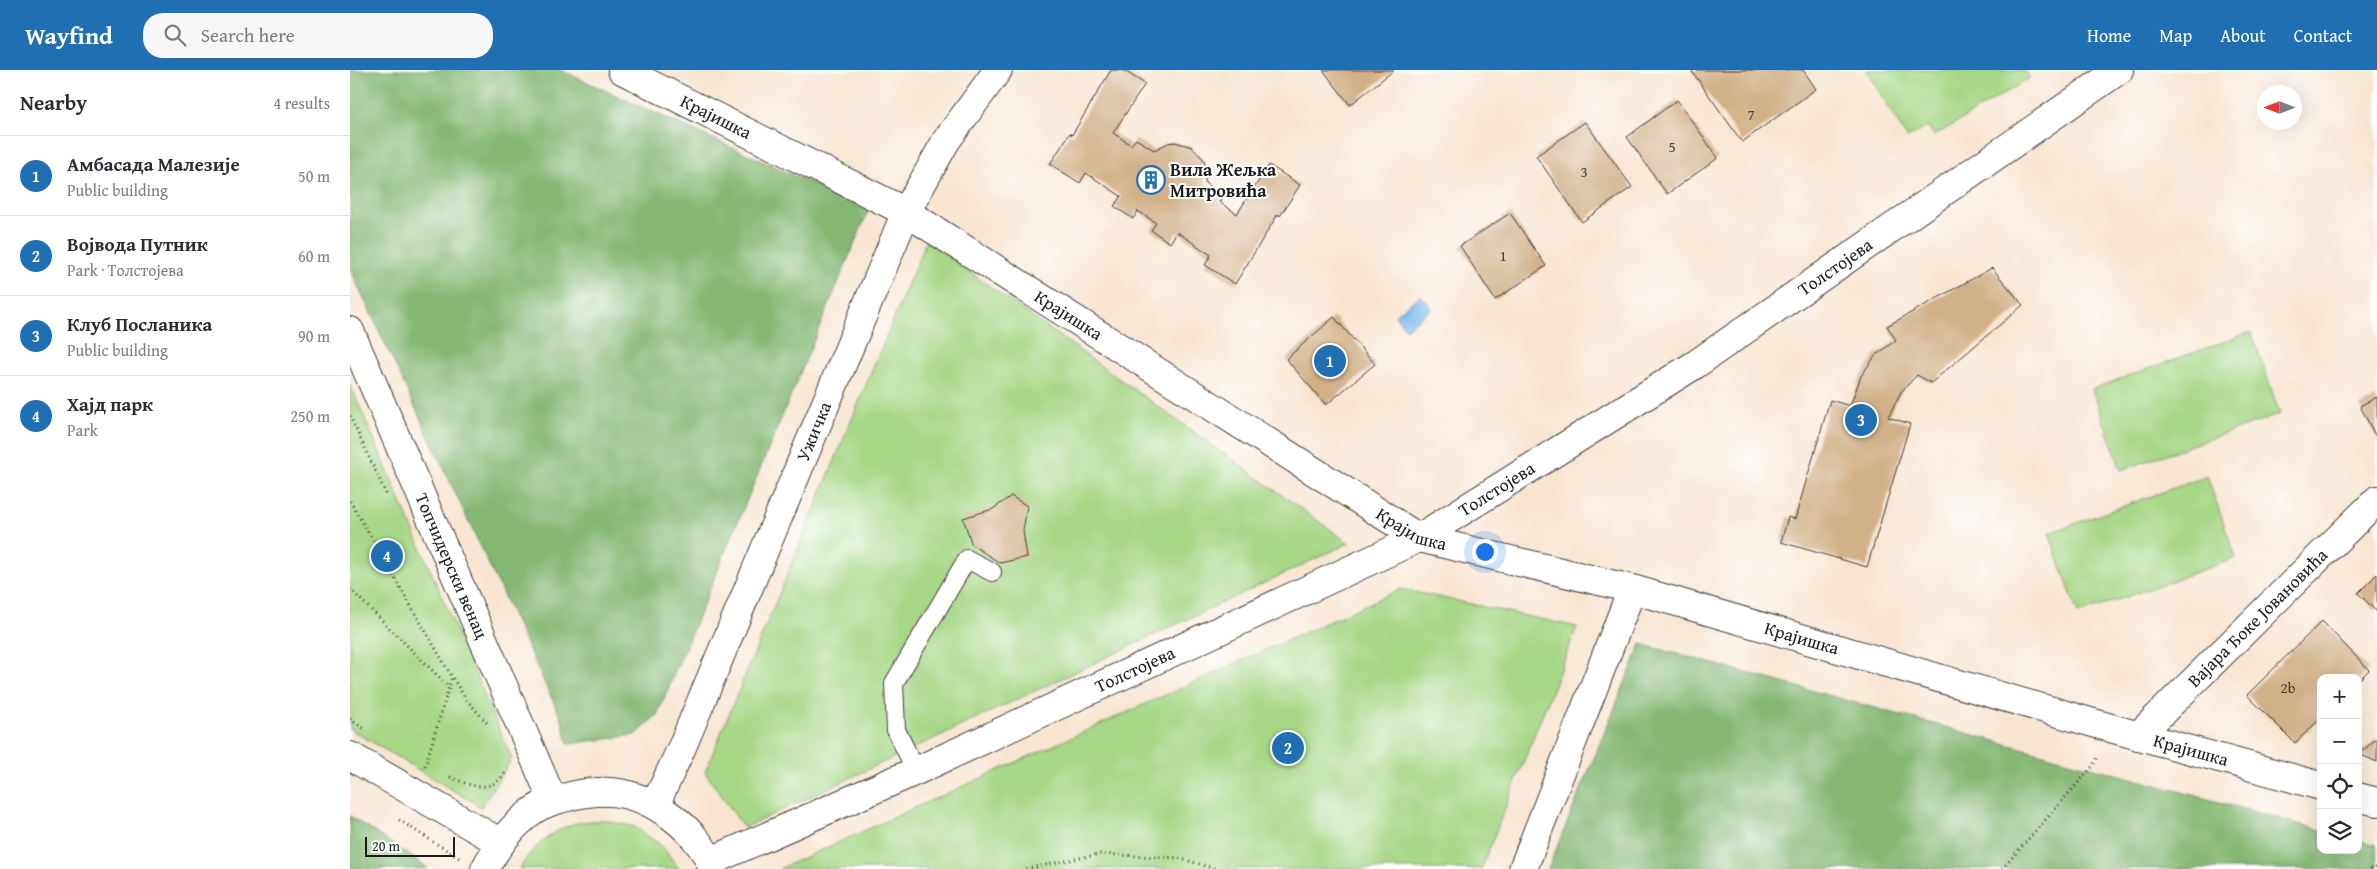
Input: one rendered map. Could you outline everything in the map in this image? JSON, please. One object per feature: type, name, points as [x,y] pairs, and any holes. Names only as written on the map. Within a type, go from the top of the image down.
[{"type":"street","name":"Крајишка","points":[[622,70],[906,212],[1419,538],[1632,589],[2126,732],[2317,785]]},
{"type":"street","name":"Ужичка","points":[[655,805],[682,747],[906,212],[946,141],[998,70]]},
{"type":"street","name":"Толстојева","points":[[712,865],[1419,538],[1696,364],[2119,70]]},
{"type":"street","name":"Топчидерски венац","points":[[350,331],[553,801]]},
{"type":"street","name":"Вајара Ђоке Јовановића","points":[[2126,732],[2377,500]]},
{"type":"street","points":[[1523,869],[1632,589]]},
{"type":"street","points":[[350,756],[501,843]]},
{"type":"street","points":[[473,864],[501,843],[524,816],[553,801],[585,791],[605,791],[639,798],[655,805],[676,819],[696,839],[712,865]]},
{"type":"street","points":[[2362,798],[2377,802]]},
{"type":"lane","points":[[916,771],[896,730],[894,683],[967,559],[992,572]]},
{"type":"path","points":[[350,501],[452,678],[484,721],[490,724]]},
{"type":"path","points":[[350,589],[449,687]]},
{"type":"path","points":[[425,766],[452,678]]},
{"type":"path","points":[[2002,869],[2092,767],[2126,732]]},
{"type":"path","points":[[427,840],[473,864]]},
{"type":"path","points":[[1026,869],[1099,854],[1178,858],[1217,869]]},
{"type":"path","points":[[2370,869],[2377,867]]},
{"type":"green space","points":[[350,70],[560,70],[869,209],[657,715],[636,735],[568,744],[562,720],[350,269]]},
{"type":"green space","points":[[1866,70],[2025,70],[2030,78],[1934,136],[1928,126],[1907,138]]},
{"type":"green space","points":[[926,241],[1349,543],[744,828],[705,772]]},
{"type":"green space","points":[[2251,332],[2280,414],[2121,470],[2092,389]]},
{"type":"green space","points":[[350,384],[512,759],[481,807],[350,729]]},
{"type":"green space","points":[[2207,476],[2236,558],[2078,614],[2049,533]]},
{"type":"green space","points":[[1401,589],[1577,627],[1481,869],[779,869]]},
{"type":"green space","points":[[1641,644],[2317,829],[2317,854],[2362,854],[2362,841],[2377,845],[2377,869],[1548,869]]},
{"type":"green space","points":[[350,816],[427,867],[427,869],[350,869]]},
{"type":"green space","points":[[604,820],[635,827],[662,846],[679,869],[520,869],[529,854],[557,831],[577,823]]},
{"type":"water","points":[[1421,295],[1432,308],[1406,329],[1395,315]]},
{"type":"building","name":"Вила Жељка Митровића","points":[[1111,70],[1123,70],[1145,84],[1113,133],[1131,145],[1136,139],[1154,150],[1168,143],[1175,142],[1192,147],[1204,160],[1206,168],[1205,183],[1223,196],[1219,202],[1237,214],[1269,165],[1300,185],[1280,216],[1278,214],[1235,284],[1205,265],[1211,255],[1177,232],[1170,243],[1151,230],[1156,223],[1138,211],[1133,219],[1114,206],[1121,196],[1086,173],[1080,183],[1050,164],[1070,133],[1072,135]]},
{"type":"building","points":[[1323,70],[1394,70],[1350,105]]},
{"type":"building","points":[[1691,70],[1803,70],[1816,89],[1742,142]]},
{"type":"building","points":[[1677,100],[1718,158],[1667,194],[1627,137]]},
{"type":"building","points":[[1585,122],[1632,187],[1582,222],[1536,156]]},
{"type":"building","points":[[1510,213],[1546,266],[1495,300],[1460,246]]},
{"type":"building","points":[[1992,268],[2023,305],[1931,383],[1917,375],[1901,392],[1888,417],[1910,424],[1867,567],[1781,542],[1788,517],[1795,519],[1830,400],[1850,406],[1861,376],[1875,356],[1896,340],[1887,326]]},
{"type":"building","points":[[1334,317],[1375,364],[1326,405],[1286,359]]},
{"type":"building","points":[[2377,397],[2377,439],[2360,406]]},
{"type":"building","points":[[1011,496],[1027,506],[1023,531],[1027,557],[1000,563],[972,545],[963,518],[993,509]]},
{"type":"building","points":[[2377,574],[2377,612],[2358,593]]},
{"type":"building","points":[[2322,621],[2369,670],[2362,677],[2362,674],[2317,674],[2317,722],[2295,743],[2247,695]]},
{"type":"building","points":[[2377,738],[2377,762],[2362,755],[2362,751]]},
{"type":"place","name":"Вила Жељка Митровића","points":[[1151,180]]},
{"type":"place","name":"Амбасада Малезије","points":[[1330,361]]},
{"type":"place","name":"Клуб Посланика","points":[[1861,420]]},
{"type":"place","name":"Хајд парк","points":[[387,556]]},
{"type":"place","name":"Војвода Путник","points":[[1288,748]]}]
